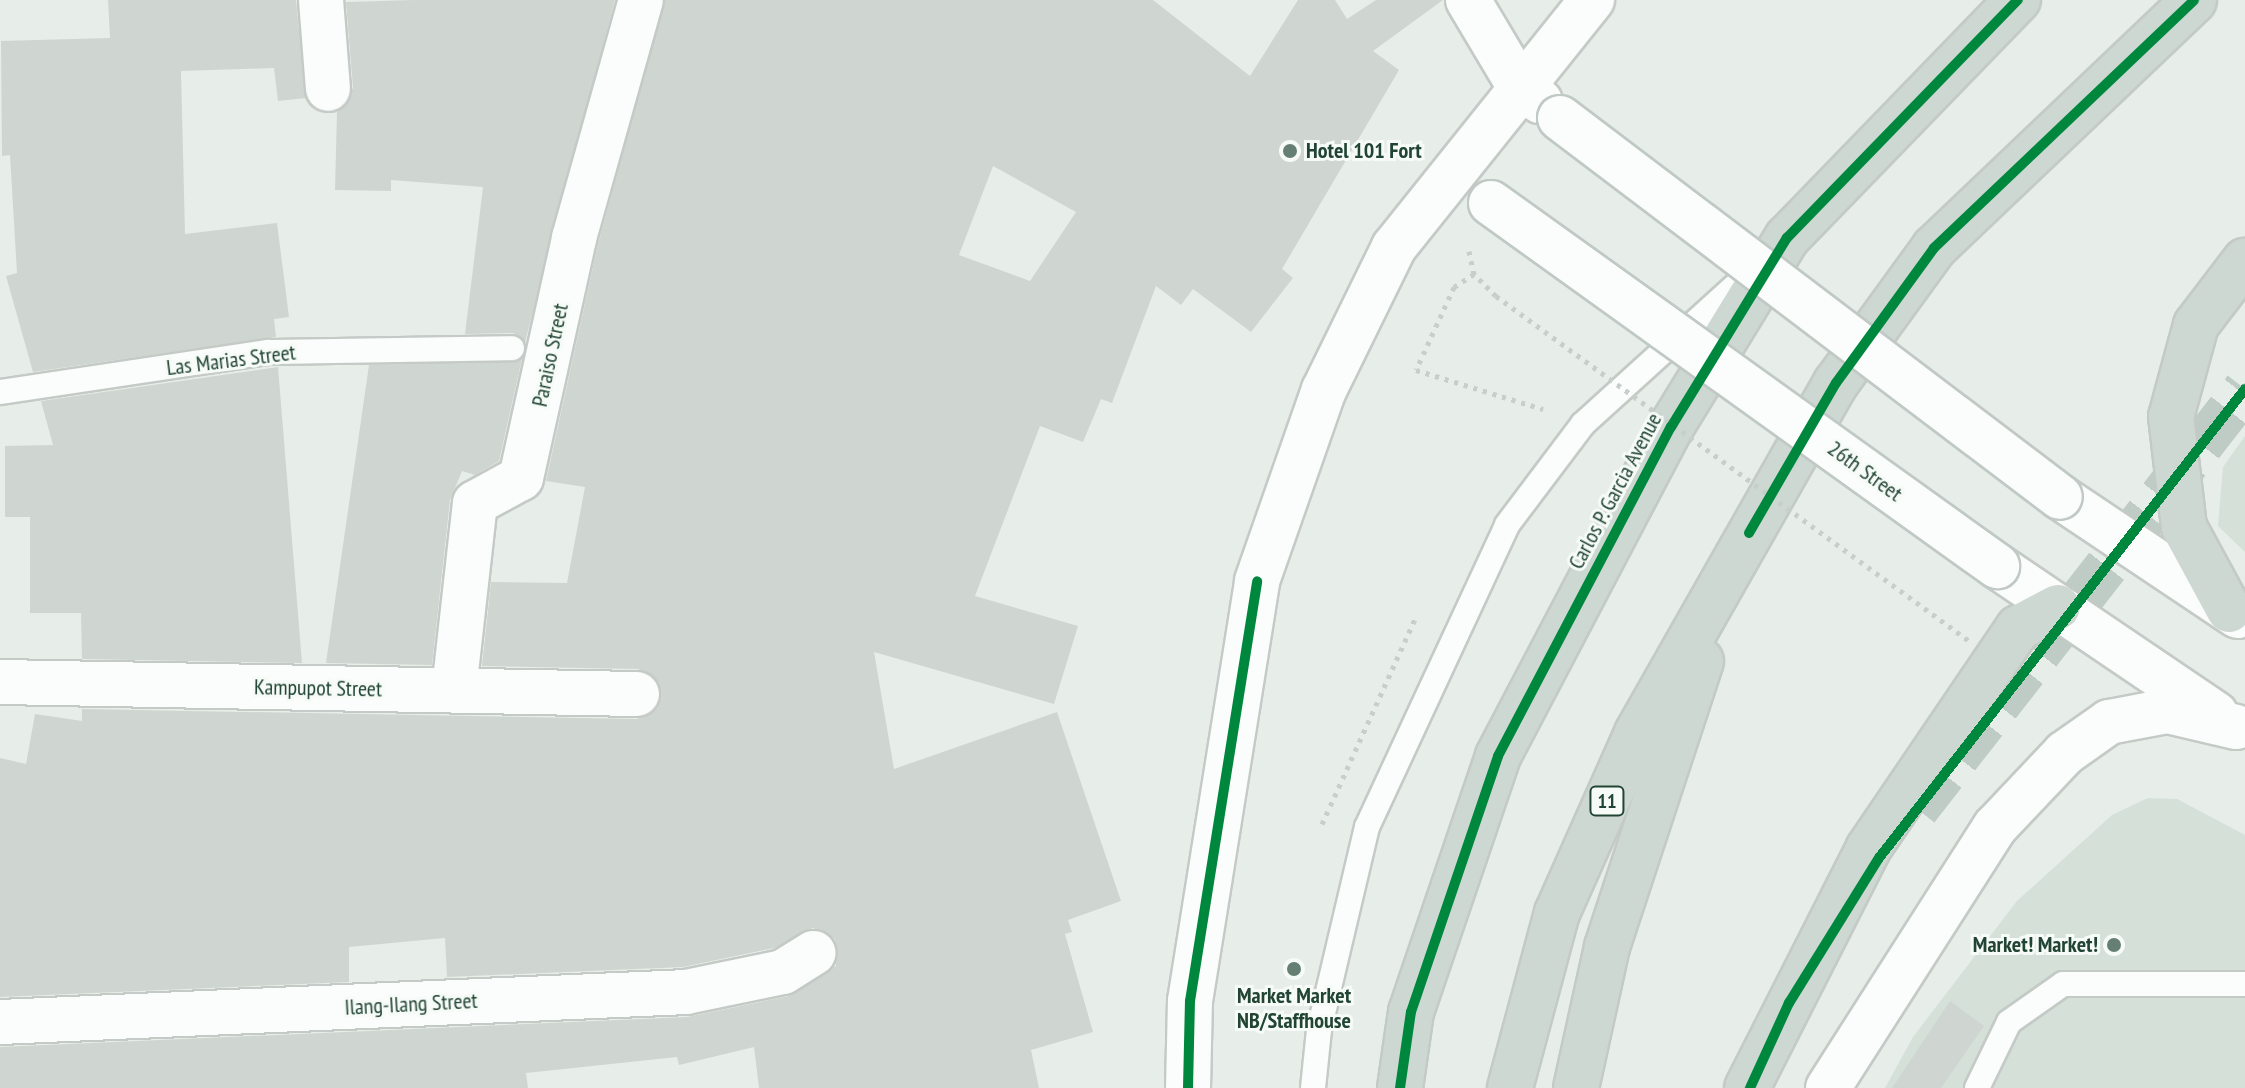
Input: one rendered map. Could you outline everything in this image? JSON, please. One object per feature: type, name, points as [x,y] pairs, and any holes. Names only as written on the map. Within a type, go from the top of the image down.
[{"type":"main road","points":[[321,0],[328,89]]},
{"type":"main road","name":"Paraiso Street","points":[[454,690],[475,503],[521,478],[574,238],[641,0]]},
{"type":"main road","points":[[1468,0],[1518,84],[1560,118],[2060,497],[2237,616]]},
{"type":"main road","points":[[1188,1088],[1190,1001],[1257,581],[1324,390],[1394,247],[1518,84],[1592,0]]},
{"type":"main road","name":"Carlos P. Garcia Avenue","points":[[1400,1088],[1411,1012],[1498,756],[1671,427],[1787,238],[2018,0]]},
{"type":"main road","name":"11","points":[[1510,1088],[1557,913],[1637,733],[1836,383],[1934,248],[2194,0]]},
{"type":"main road","name":"26th Street","points":[[1453,172],[1491,203],[1997,566],[2240,730]]},
{"type":"main road","points":[[2237,616],[2184,527],[2171,417],[2174,386],[2196,325],[2245,261]]},
{"type":"main road","points":[[1576,1088],[1616,918],[1749,533]]},
{"type":"main road","points":[[1747,1088],[1868,849],[2018,628],[2058,607]]},
{"type":"main road","name":"Kampupot Street","points":[[0,682],[637,694]]},
{"type":"main road","points":[[1828,1088],[1995,827],[2065,753],[2109,722],[2168,711],[2240,730]]},
{"type":"main road","name":"Ilang-Ilang Street","points":[[0,1022],[686,992],[783,972],[814,953]]},
{"type":"lane","points":[[1313,1088],[1319,1030],[1367,827],[1507,525],[1583,424],[1787,238]]},
{"type":"lane","name":"Las Marias Street","points":[[0,392],[268,352],[512,348]]},
{"type":"lane","points":[[1977,1088],[2009,1022],[2063,984],[2245,984]]},
{"type":"path","points":[[1550,411],[1416,370],[1454,287],[1474,274],[1496,296],[1972,643]]},
{"type":"shaded area","points":[[2245,436],[2245,552],[2218,526],[2223,467]]},
{"type":"shaded area","name":"Market! Market!","points":[[2148,798],[2177,799],[2245,835],[2245,1088],[1885,1088],[1913,1037],[2017,901],[2112,815]]},
{"type":"building","points":[[108,0],[296,0],[306,98],[278,101],[274,68],[181,71],[185,234],[277,223],[289,317],[274,319],[276,337],[33,372],[6,276],[17,273],[10,155],[2,156],[1,41],[110,38]]},
{"type":"building","points":[[615,0],[525,342],[513,333],[465,334],[483,187],[391,180],[391,191],[335,190],[337,112],[353,88],[346,2]]},
{"type":"building","points":[[665,0],[1153,0],[1250,76],[1298,0],[1335,0],[1347,19],[1376,0],[1443,0],[1373,51],[1399,70],[1282,269],[1293,278],[1251,332],[1193,289],[1181,305],[1156,286],[1112,403],[1101,399],[1083,442],[1040,426],[975,596],[1078,626],[1054,704],[874,652],[894,769],[1057,712],[1121,901],[1068,920],[1072,932],[1065,934],[1093,1032],[1031,1050],[1039,1088],[759,1088],[754,1047],[679,1065],[677,1057],[526,1073],[528,1088],[0,1088],[0,1047],[687,1017],[789,996],[836,966],[835,939],[813,928],[774,948],[683,967],[447,977],[445,938],[349,947],[349,982],[0,997],[0,758],[26,764],[35,714],[82,721],[82,709],[637,719],[658,708],[659,683],[638,669],[482,666],[491,582],[567,583],[585,487],[546,481],[598,244]],"holes":[[[993,166],[1076,212],[1030,281],[959,255]]]},
{"type":"building","points":[[522,359],[499,461],[475,475],[462,471],[450,500],[432,665],[326,663],[369,365]]},
{"type":"building","points":[[278,367],[302,663],[82,659],[81,613],[30,613],[30,517],[5,517],[5,446],[53,445],[41,401]]},
{"type":"building","points":[[1950,1001],[1984,1026],[1941,1088],[1892,1088]]},
{"type":"tunnel","points":[[1917,809],[2245,389]]},
{"type":"cycle path","points":[[1400,1088],[1411,1012],[1498,756],[1671,427],[1787,238],[2018,0]]},
{"type":"cycle path","points":[[1749,533],[1836,383],[1934,248],[2194,0]]},
{"type":"cycle path","points":[[1750,1088],[1789,1003],[1879,858],[2245,389]]},
{"type":"cycle path","points":[[1188,1088],[1190,1001],[1257,581]]},
{"type":"place","name":"Hotel 101 Fort","points":[[1290,151]]},
{"type":"place","name":"Market! Market!","points":[[2114,945]]},
{"type":"place","name":"Market Market NB/Staffhouse","points":[[1294,969]]}]
